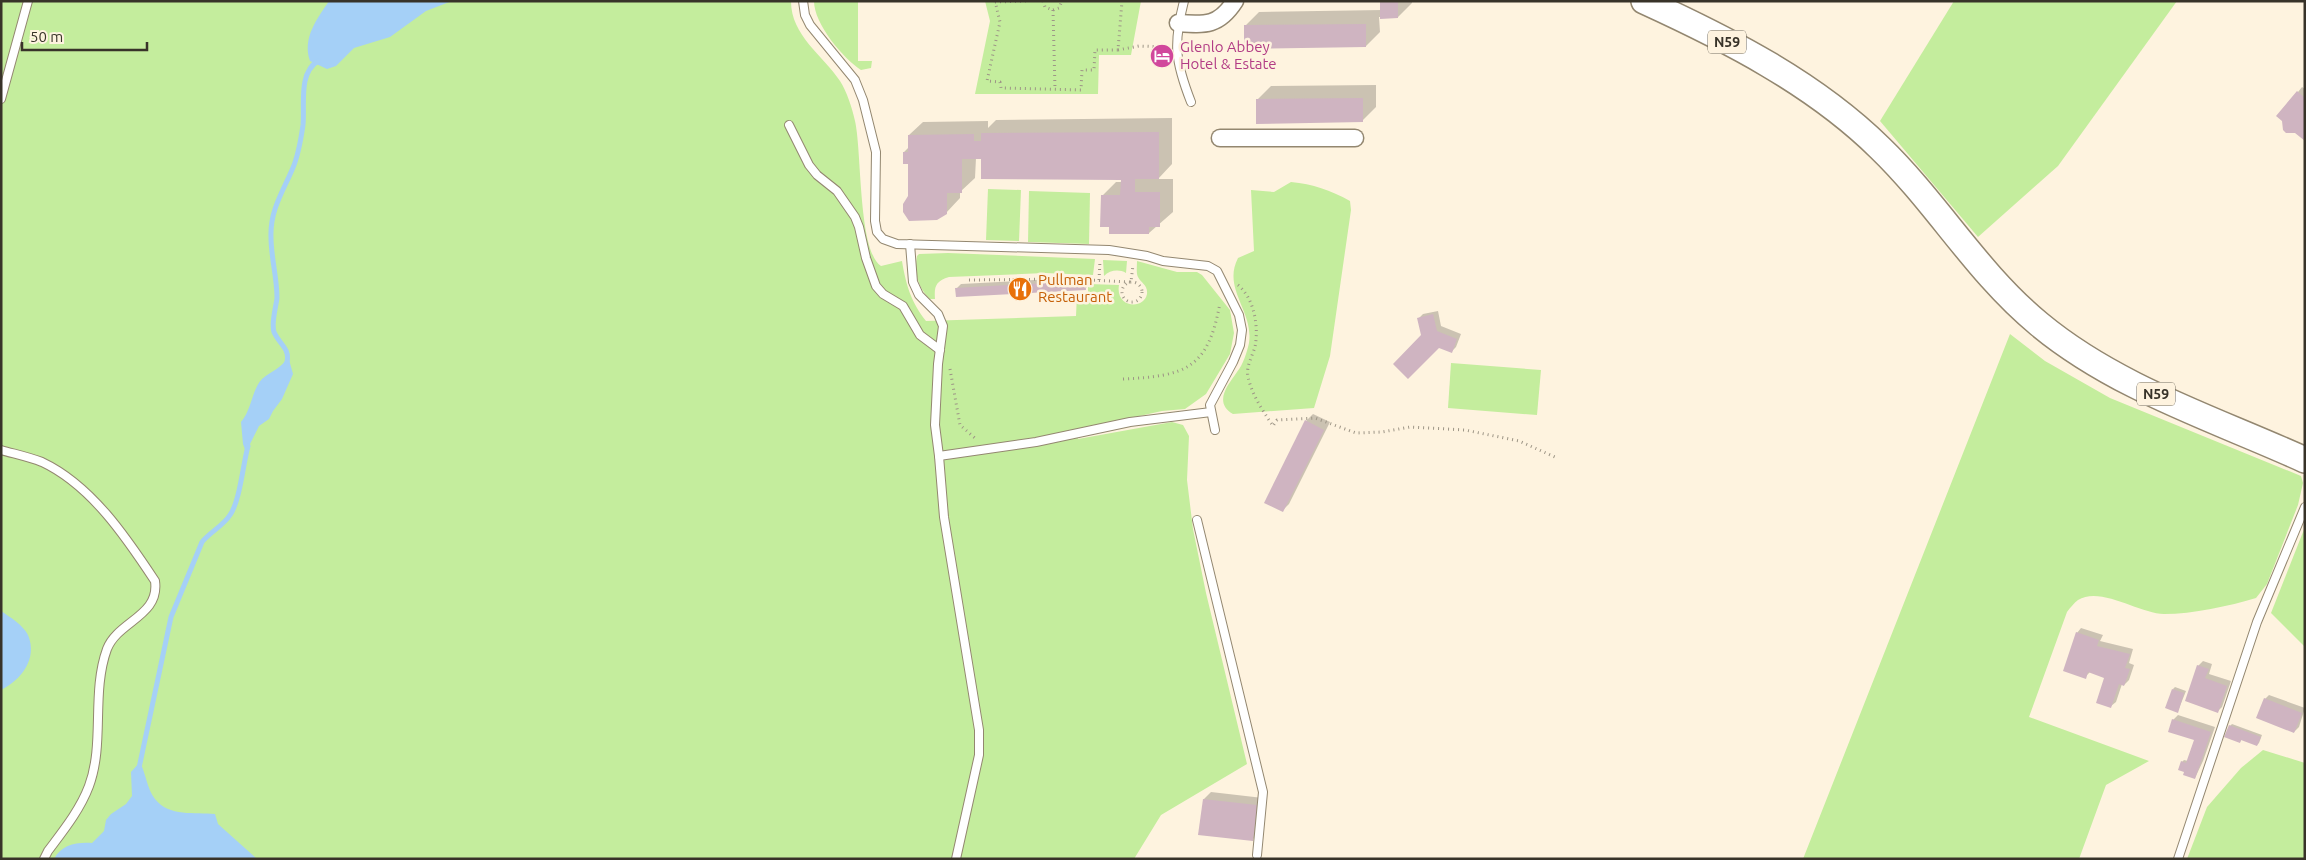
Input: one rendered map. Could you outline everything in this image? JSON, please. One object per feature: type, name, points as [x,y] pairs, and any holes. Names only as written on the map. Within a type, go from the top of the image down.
[{"type":"main road","name":"N59","points":[[1644,1],[1700,28],[1788,77],[1863,133],[1880,147],[2009,297],[2041,326],[2067,345],[2102,367],[2167,400],[2305,460]]},
{"type":"street","points":[[1178,23],[1204,24],[1217,21],[1228,12],[1235,1]]},
{"type":"street","points":[[1220,138],[1355,138]]},
{"type":"lane","points":[[1,100],[28,1]]},
{"type":"lane","points":[[803,1],[805,15],[810,25],[855,80],[863,100],[876,152],[875,221],[877,232],[883,239],[897,244],[1100,250],[1134,254],[1163,261],[1208,266],[1217,271],[1239,315],[1242,330],[1240,345],[1233,362],[1210,405],[1215,430]]},
{"type":"lane","points":[[1184,1],[1178,23],[1176,48],[1179,71],[1191,102]]},
{"type":"lane","points":[[789,125],[809,165],[817,175],[837,191],[855,217],[876,286],[883,294],[903,306],[920,335],[940,350]]},
{"type":"lane","points":[[910,244],[913,282],[919,295],[938,314],[942,326],[935,425],[944,517],[979,730],[979,755],[956,859]]},
{"type":"lane","points":[[939,456],[1036,442],[1130,422],[1212,412]]},
{"type":"lane","points":[[1,450],[41,462],[79,486],[140,560],[155,581],[156,590],[150,606],[113,638],[107,650],[98,695],[97,743],[90,784],[72,818],[48,850],[44,859]]},
{"type":"lane","points":[[2178,859],[2254,630],[2305,507]]},
{"type":"lane","points":[[1197,520],[1264,792],[1257,855]]},
{"type":"path","points":[[1028,1],[995,2],[1000,22],[987,82],[1000,82],[1001,88],[1081,90],[1082,70],[1094,70],[1095,50],[1118,50],[1139,46],[1176,48]]},
{"type":"path","points":[[1043,1],[1048,9],[1054,10],[1059,8],[1062,1]]},
{"type":"path","points":[[1118,50],[1122,1]]},
{"type":"path","points":[[1054,10],[1055,89]]},
{"type":"path","points":[[1099,280],[1100,250]]},
{"type":"path","points":[[1131,282],[1134,254]]},
{"type":"path","points":[[969,280],[1099,280],[1131,282],[1137,283],[1141,291],[1140,297],[1131,301],[1123,296],[1122,290],[1125,284],[1131,282]]},
{"type":"path","points":[[1122,379],[1170,374],[1189,366],[1202,356],[1217,320],[1223,284]]},
{"type":"path","points":[[940,350],[946,354],[949,364],[960,425],[966,432],[990,448]]},
{"type":"path","points":[[1273,426],[1277,420],[1315,418],[1356,433],[1382,432],[1410,427],[1465,430],[1519,441],[1555,457]]},
{"type":"green space","points":[[1,1],[791,1],[796,25],[809,44],[840,81],[851,106],[857,135],[862,199],[868,241],[874,257],[881,266],[902,261],[910,293],[916,307],[926,321],[1076,316],[1077,294],[1088,293],[1088,284],[1119,285],[1119,293],[1125,302],[1130,304],[1141,303],[1145,299],[1147,291],[1137,275],[1137,261],[1177,272],[1197,272],[1202,275],[1230,310],[1234,333],[1230,354],[1206,394],[1185,409],[1162,411],[1077,430],[1078,439],[1172,422],[1183,425],[1189,436],[1187,480],[1193,529],[1206,593],[1247,764],[1161,815],[1134,859],[1,859]]},
{"type":"green space","points":[[814,1],[858,1],[858,61],[872,61],[871,68],[861,70],[838,49],[819,20]]},
{"type":"green space","points":[[985,1],[1141,1],[1131,55],[1099,55],[1098,94],[975,94],[990,21]]},
{"type":"green space","points":[[1954,1],[2177,1],[2058,166],[1978,237],[1880,121]]},
{"type":"green space","points":[[1291,182],[1321,188],[1350,201],[1351,210],[1330,356],[1314,408],[1233,414],[1227,409],[1223,399],[1224,393],[1243,362],[1249,343],[1247,321],[1236,290],[1234,269],[1238,258],[1254,251],[1251,190],[1274,192]]},
{"type":"green space","points":[[988,189],[1021,190],[1019,241],[986,240]]},
{"type":"green space","points":[[1029,191],[1090,193],[1089,244],[1028,242]]},
{"type":"green space","points":[[948,253],[1095,259],[1093,275],[1045,273],[949,277],[939,282],[935,291],[935,299],[930,299],[922,290],[918,280],[917,256],[919,254]]},
{"type":"green space","points":[[1103,260],[1127,261],[1126,273],[1115,271],[1109,272],[1104,276]]},
{"type":"green space","points":[[2010,334],[2045,361],[2110,398],[2301,476],[2303,483],[2298,505],[2267,584],[2256,598],[2199,611],[2175,614],[2154,613],[2098,596],[2078,600],[2067,612],[2029,717],[2149,761],[2106,785],[2079,859],[1803,859]]},
{"type":"green space","points":[[1451,363],[1541,370],[1537,415],[1448,408]]},
{"type":"green space","points":[[2305,527],[2305,647],[2271,613]]},
{"type":"green space","points":[[2263,750],[2305,763],[2305,859],[2187,859],[2207,807],[2241,768]]},
{"type":"water","points":[[329,1],[452,1],[426,11],[390,37],[354,48],[336,66],[327,69],[310,61],[308,44],[312,29]]},
{"type":"water","points":[[288,356],[293,374],[282,399],[269,419],[259,426],[246,452],[243,444],[241,422],[248,411],[259,383],[283,364]]},
{"type":"water","points":[[1,611],[26,631],[31,644],[31,652],[26,668],[21,675],[1,690]]},
{"type":"water","points":[[140,762],[150,791],[161,805],[175,811],[215,814],[218,824],[257,859],[54,859],[61,850],[70,845],[92,843],[104,831],[106,820],[111,814],[126,804],[132,796],[131,772]]},
{"type":"building","points":[[1380,1],[1398,1],[1398,18],[1380,19]]},
{"type":"building","points":[[1366,24],[1366,47],[1244,49],[1244,25]]},
{"type":"building","points":[[2297,91],[2305,98],[2305,141],[2295,133],[2286,133],[2283,130],[2282,121],[2276,116]]},
{"type":"building","points":[[1363,98],[1363,122],[1256,124],[1256,99]]},
{"type":"building","points":[[1159,132],[1159,179],[1135,179],[1135,192],[1160,192],[1160,227],[1149,227],[1149,234],[1109,234],[1109,227],[1100,227],[1101,195],[1120,195],[1121,180],[981,179],[981,159],[962,159],[962,193],[947,193],[947,214],[937,220],[909,221],[903,212],[903,204],[908,196],[908,164],[903,164],[903,152],[908,152],[908,135],[974,134],[974,141],[981,141],[981,133]]},
{"type":"building","name":"Pullman Restaurant","points":[[1085,281],[1086,290],[956,297],[955,288]]},
{"type":"building","points":[[1433,314],[1437,331],[1457,339],[1452,353],[1439,348],[1408,379],[1393,364],[1421,335],[1417,318]]},
{"type":"building","points":[[1305,420],[1324,430],[1283,512],[1264,503]]},
{"type":"building","points":[[2076,632],[2099,640],[2097,646],[2130,654],[2125,668],[2130,669],[2124,686],[2119,684],[2111,708],[2096,703],[2104,678],[2088,672],[2086,679],[2063,671]]},
{"type":"building","points":[[2197,665],[2209,669],[2205,678],[2227,686],[2218,713],[2185,701]]},
{"type":"building","points":[[2172,689],[2184,693],[2178,713],[2165,708]]},
{"type":"building","points":[[2264,698],[2302,713],[2294,733],[2256,718]]},
{"type":"building","points":[[2172,719],[2211,732],[2195,779],[2183,775],[2184,772],[2178,770],[2181,761],[2186,763],[2194,740],[2168,732]]},
{"type":"building","points":[[2229,725],[2261,737],[2257,746],[2241,740],[2240,743],[2224,737]]},
{"type":"building","points":[[1203,799],[1257,805],[1253,841],[1198,835]]},
{"type":"waterway","points":[[287,362],[286,350],[273,328],[277,298],[271,228],[277,202],[294,165],[299,148],[303,125],[305,81],[312,66],[318,61]]},
{"type":"waterway","points":[[139,768],[171,617],[202,542],[224,522],[233,509],[239,492],[248,446]]},
{"type":"place","name":"Glenlo Abbey Hotel & Estate","points":[[1162,56]]},
{"type":"place","name":"Pullman Restaurant","points":[[1020,289]]}]
